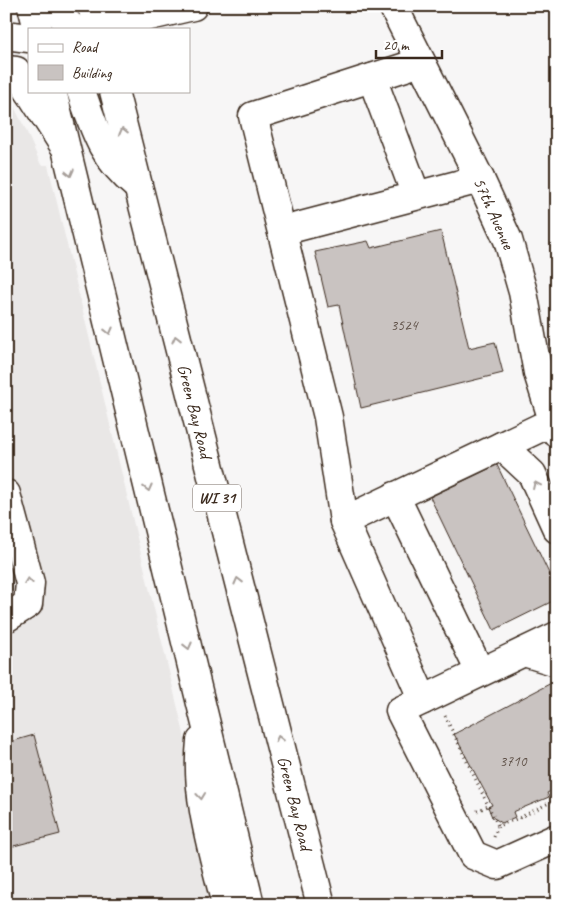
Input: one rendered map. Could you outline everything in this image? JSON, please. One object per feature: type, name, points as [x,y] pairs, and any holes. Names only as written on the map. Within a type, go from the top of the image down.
[{"type":"main road","points":[[32,6],[38,28]]},
{"type":"main road","points":[[57,6],[65,21],[91,24],[193,6]]},
{"type":"main road","name":"57th Avenue","points":[[393,6],[480,179],[516,263],[538,373],[554,428]]},
{"type":"main road","points":[[6,37],[28,38]]},
{"type":"main road","points":[[421,62],[254,116],[328,417],[344,521],[432,703]]},
{"type":"main road","points":[[6,70],[16,71],[28,89]]},
{"type":"main road","points":[[372,78],[416,196]]},
{"type":"main road","points":[[30,92],[63,144]]},
{"type":"main road","points":[[52,92],[63,144],[250,905]]},
{"type":"main road","points":[[81,92],[104,151],[119,170],[137,186]]},
{"type":"main road","name":"Green Bay Road","points":[[114,92],[321,905]]},
{"type":"main road","points":[[282,231],[480,179]]},
{"type":"main road","points":[[344,521],[502,446],[554,428]]},
{"type":"main road","points":[[502,446],[532,474],[557,529]]},
{"type":"main road","points":[[6,494],[30,583],[28,604],[6,618]]},
{"type":"main road","points":[[395,496],[480,672]]},
{"type":"main road","points":[[557,636],[480,672],[432,703],[400,711],[473,856],[497,865],[557,838]]},
{"type":"main road","points":[[524,652],[557,662]]},
{"type":"main road","points":[[204,712],[200,746],[201,800],[226,905]]},
{"type":"path","points":[[432,703],[498,826],[557,799]]},
{"type":"shaded area","points":[[6,98],[11,101],[41,165],[48,165],[184,734],[207,858],[218,905],[6,905]]},
{"type":"building","points":[[441,231],[469,348],[495,342],[503,373],[361,408],[339,305],[328,307],[315,252],[368,241],[371,248]]},
{"type":"building","points":[[497,465],[557,590],[557,599],[494,630],[430,497]]},
{"type":"building","points":[[557,680],[557,788],[547,793],[549,797],[513,812],[515,817],[502,823],[492,817],[488,807],[492,805],[454,734]]},
{"type":"building","points":[[34,735],[60,834],[6,848],[6,743]]}]
